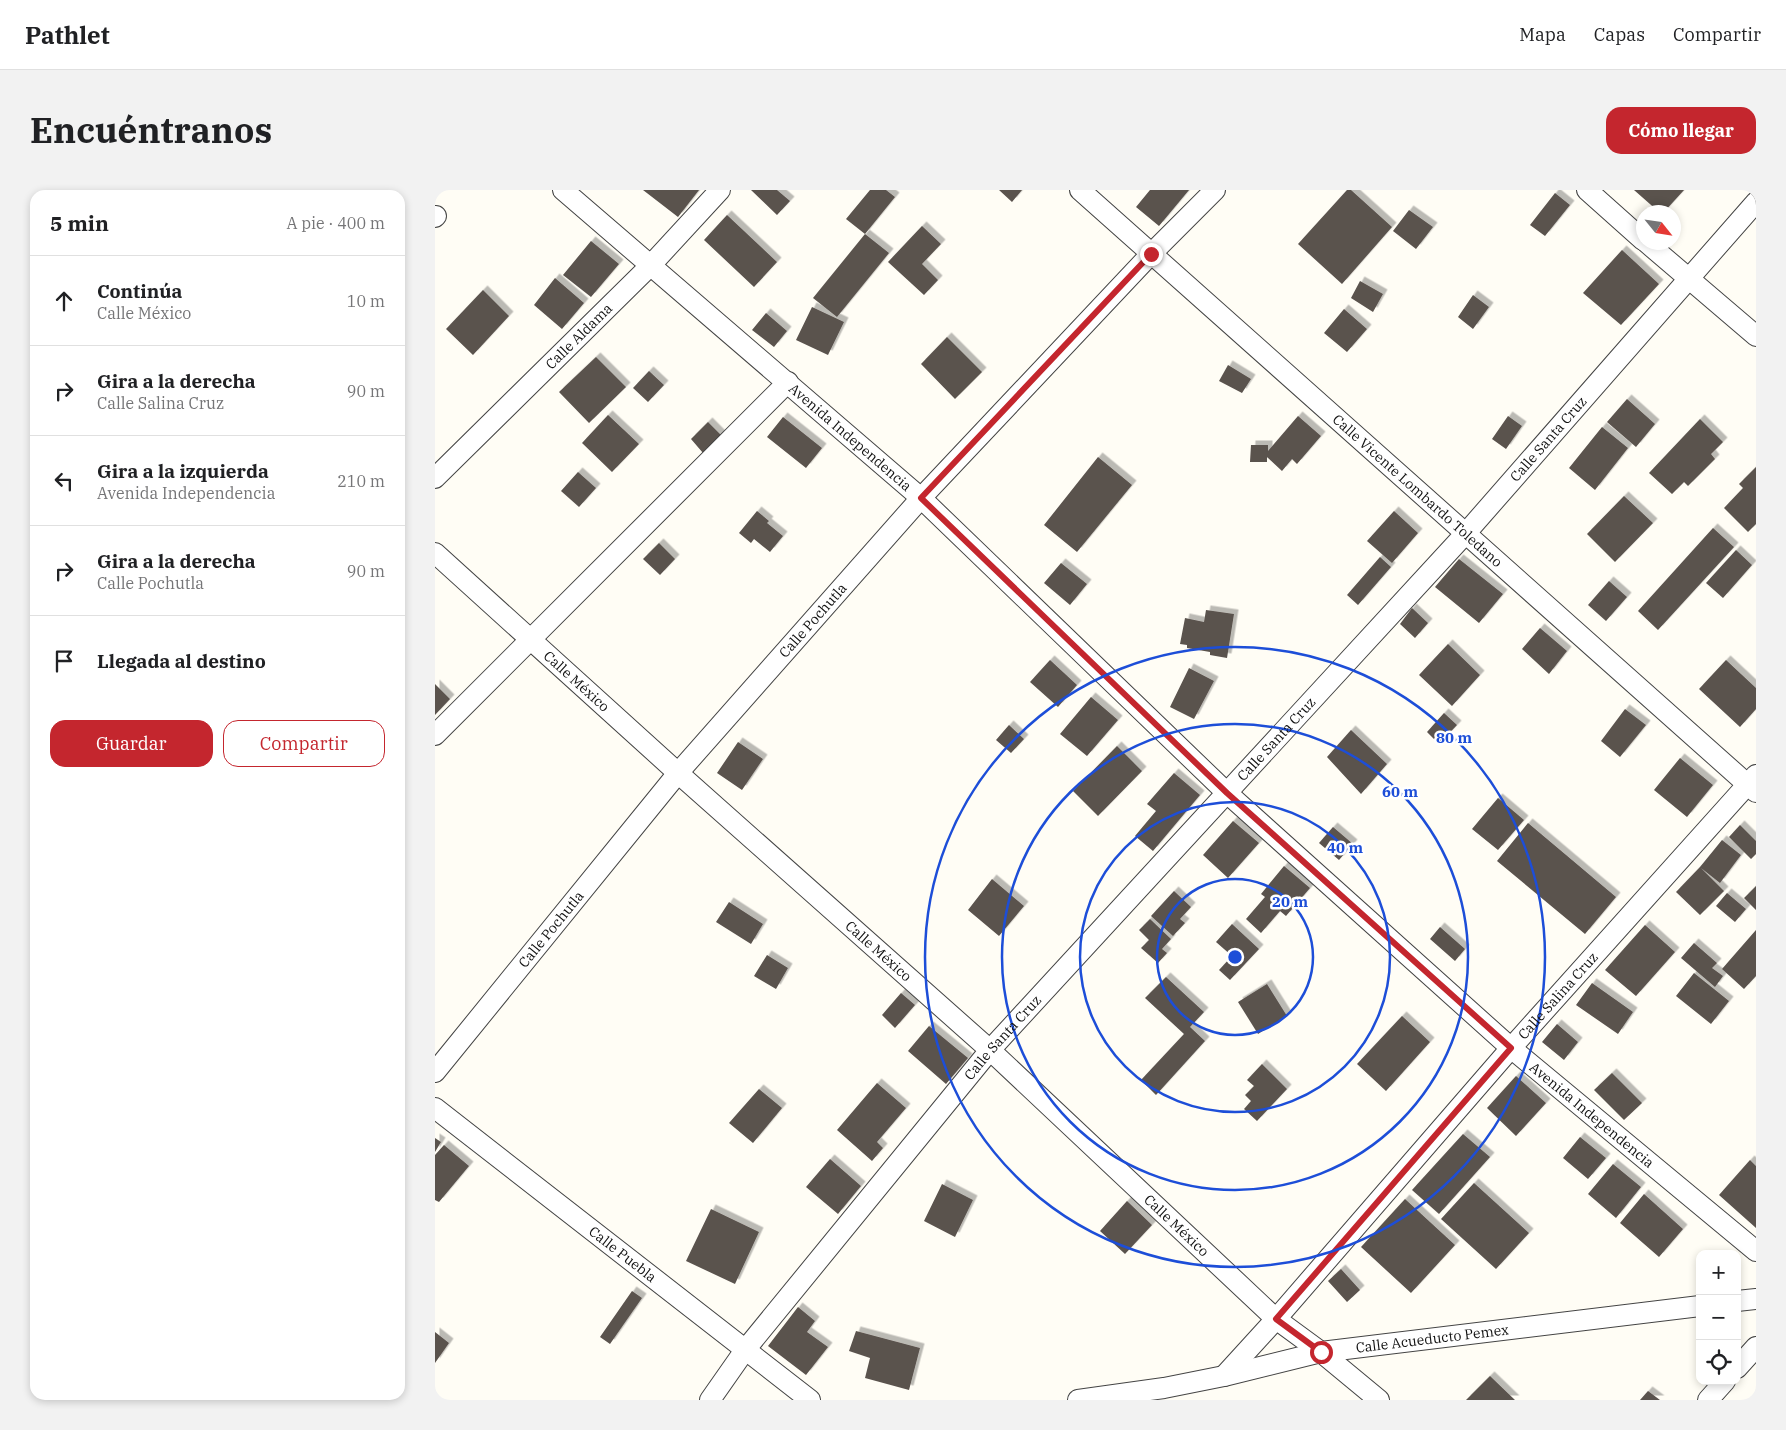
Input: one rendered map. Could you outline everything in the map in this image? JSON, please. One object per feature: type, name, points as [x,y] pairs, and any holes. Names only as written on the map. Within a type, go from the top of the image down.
[{"type":"street","name":"Avenida Independencia","points":[[563,190],[921,498],[1227,793],[1511,1048],[1756,1251]]},
{"type":"street","name":"Calle Aldama","points":[[435,478],[650,266],[720,190]]},
{"type":"street","name":"Calle Vicente Lombardo Toledano","points":[[1080,190],[1466,533],[1753,783]]},
{"type":"street","name":"Calle Pochutla","points":[[435,1072],[678,773],[921,498],[1151,254],[1215,190]]},
{"type":"street","points":[[1587,190],[1636,233]]},
{"type":"street","name":"Calle Santa Cruz","points":[[711,1400],[745,1350],[990,1050],[1466,533],[1756,202]]},
{"type":"street","points":[[1655,250],[1756,336]]},
{"type":"street","points":[[435,735],[788,382]]},
{"type":"street","name":"Calle México","points":[[435,553],[678,773],[990,1050],[1276,1319],[1321,1352],[1379,1400]]},
{"type":"street","name":"Calle Salina Cruz","points":[[1224,1376],[1276,1319],[1511,1048],[1753,783]]},
{"type":"street","name":"Calle Puebla","points":[[435,1108],[809,1400]]},
{"type":"street","points":[[1741,1301],[1756,1299]]},
{"type":"street","name":"Calle Acueducto Pemex","points":[[1078,1400],[1164,1388],[1224,1376],[1321,1352],[1696,1306]]},
{"type":"street","points":[[1741,1364],[1756,1347]]},
{"type":"street","points":[[1708,1400],[1721,1385]]},
{"type":"building","points":[[643,190],[699,190],[678,217]]},
{"type":"building","points":[[751,190],[777,190],[790,201],[777,215]]},
{"type":"building","points":[[870,190],[886,190],[895,197],[865,234],[846,219]]},
{"type":"building","points":[[999,190],[1022,190],[1012,202]]},
{"type":"building","points":[[1150,190],[1189,190],[1159,226],[1136,207]]},
{"type":"building","points":[[1347,190],[1351,190],[1392,227],[1342,284],[1298,244]]},
{"type":"building","points":[[1634,190],[1684,190],[1670,205],[1651,205]]},
{"type":"building","points":[[1555,193],[1570,205],[1545,236],[1530,225]]},
{"type":"building","points":[[1409,210],[1433,227],[1416,249],[1393,231]]},
{"type":"building","points":[[727,215],[777,262],[754,287],[704,240]]},
{"type":"building","points":[[922,226],[941,244],[922,264],[938,280],[924,295],[888,262]]},
{"type":"building","points":[[865,234],[889,253],[837,317],[813,298]]},
{"type":"building","points":[[591,241],[619,264],[591,297],[563,275]]},
{"type":"building","points":[[1622,250],[1659,284],[1621,325],[1583,293]]},
{"type":"building","points":[[555,278],[584,303],[562,329],[534,305]]},
{"type":"building","points":[[1360,281],[1383,294],[1373,312],[1351,298]]},
{"type":"building","points":[[483,290],[509,316],[473,355],[446,329]]},
{"type":"building","points":[[1473,295],[1489,307],[1473,329],[1458,317]]},
{"type":"building","points":[[812,307],[844,322],[828,355],[796,340]]},
{"type":"building","points":[[1344,309],[1367,329],[1347,352],[1324,333]]},
{"type":"building","points":[[766,313],[787,331],[774,347],[752,330]]},
{"type":"building","points":[[947,337],[982,372],[955,399],[921,364]]},
{"type":"building","points":[[596,357],[626,387],[589,423],[559,392]]},
{"type":"building","points":[[1228,365],[1251,379],[1242,393],[1219,381]]},
{"type":"building","points":[[649,371],[664,385],[648,402],[633,388]]},
{"type":"building","points":[[1627,399],[1655,424],[1636,447],[1607,422]]},
{"type":"building","points":[[608,415],[639,444],[612,472],[582,443]]},
{"type":"building","points":[[1298,416],[1321,436],[1297,464],[1292,459],[1282,471],[1267,457],[1267,462],[1250,462],[1251,445],[1268,445],[1268,451]]},
{"type":"building","points":[[1508,416],[1522,426],[1506,449],[1492,439]]},
{"type":"building","points":[[783,417],[822,448],[806,468],[767,437]]},
{"type":"building","points":[[1700,419],[1723,442],[1711,454],[1715,459],[1688,486],[1684,482],[1672,494],[1649,473]]},
{"type":"building","points":[[708,422],[722,436],[703,453],[691,439]]},
{"type":"building","points":[[1602,427],[1628,448],[1595,490],[1569,468]]},
{"type":"building","points":[[1098,457],[1132,485],[1077,552],[1044,525]]},
{"type":"building","points":[[1756,467],[1756,524],[1748,532],[1724,508],[1743,488],[1739,484]]},
{"type":"building","points":[[578,472],[596,488],[579,507],[561,491]]},
{"type":"building","points":[[1624,496],[1653,523],[1615,562],[1587,534]]},
{"type":"building","points":[[757,511],[769,521],[767,523],[783,536],[770,552],[754,539],[751,543],[739,533]]},
{"type":"building","points":[[1394,511],[1418,533],[1392,563],[1367,541]]},
{"type":"building","points":[[1713,528],[1734,547],[1658,630],[1638,611]]},
{"type":"building","points":[[659,543],[675,559],[660,575],[643,559]]},
{"type":"building","points":[[1736,550],[1752,565],[1723,598],[1706,583]]},
{"type":"building","points":[[1380,557],[1391,567],[1358,605],[1347,595]]},
{"type":"building","points":[[1459,559],[1503,594],[1479,623],[1435,587]]},
{"type":"building","points":[[1061,563],[1087,584],[1070,605],[1044,583]]},
{"type":"building","points":[[1609,581],[1627,597],[1606,621],[1588,605]]},
{"type":"building","points":[[1412,608],[1428,623],[1415,638],[1400,624]]},
{"type":"building","points":[[1206,610],[1234,614],[1227,658],[1210,655],[1210,652],[1187,648],[1187,645],[1180,644],[1185,618],[1204,622]]},
{"type":"building","points":[[1540,628],[1567,651],[1549,674],[1522,649]]},
{"type":"building","points":[[1448,644],[1480,675],[1452,706],[1419,675]]},
{"type":"building","points":[[1050,660],[1077,685],[1058,707],[1030,682]]},
{"type":"building","points":[[1726,660],[1756,688],[1756,709],[1740,727],[1699,689]]},
{"type":"building","points":[[1189,668],[1214,681],[1194,719],[1170,707]]},
{"type":"building","points":[[435,684],[450,699],[435,715]]},
{"type":"building","points":[[1091,697],[1118,720],[1087,756],[1060,734]]},
{"type":"building","points":[[1625,709],[1646,725],[1620,757],[1601,741]]},
{"type":"building","points":[[1444,713],[1457,725],[1439,744],[1427,732]]},
{"type":"building","points":[[1009,725],[1024,739],[1011,753],[996,740]]},
{"type":"building","points":[[1351,730],[1387,764],[1361,794],[1327,757]]},
{"type":"building","points":[[738,742],[763,759],[742,790],[717,773]]},
{"type":"building","points":[[1117,746],[1142,771],[1098,816],[1073,791]]},
{"type":"building","points":[[1680,758],[1713,785],[1687,817],[1654,790]]},
{"type":"building","points":[[1174,773],[1200,795],[1153,851],[1135,836],[1156,811],[1147,804]]},
{"type":"building","points":[[1498,798],[1524,820],[1498,850],[1472,829]]},
{"type":"building","points":[[1233,821],[1259,843],[1228,878],[1203,855]]},
{"type":"building","points":[[1528,823],[1616,897],[1585,934],[1497,861]]},
{"type":"building","points":[[1740,825],[1756,841],[1756,854],[1751,859],[1729,837]]},
{"type":"building","points":[[1333,827],[1353,844],[1339,860],[1319,843]]},
{"type":"building","points":[[1722,840],[1741,855],[1720,883],[1701,868],[1724,891],[1700,915],[1676,892]]},
{"type":"building","points":[[1284,866],[1310,888],[1286,916],[1280,911],[1261,933],[1246,919],[1265,897],[1261,894]]},
{"type":"building","points":[[992,879],[1024,906],[999,936],[968,910]]},
{"type":"building","points":[[1756,886],[1756,910],[1744,898]]},
{"type":"building","points":[[1174,891],[1191,907],[1180,919],[1185,923],[1173,936],[1151,916]]},
{"type":"building","points":[[1727,893],[1746,909],[1735,922],[1716,906]]},
{"type":"building","points":[[729,902],[763,924],[751,944],[716,922]]},
{"type":"building","points":[[1150,919],[1171,939],[1162,949],[1167,953],[1158,963],[1141,948],[1149,940],[1139,930]]},
{"type":"building","points":[[1232,924],[1259,949],[1230,980],[1219,970],[1232,956],[1216,942]]},
{"type":"building","points":[[1645,925],[1675,952],[1636,996],[1605,970]]},
{"type":"building","points":[[1440,927],[1465,949],[1455,961],[1430,939]]},
{"type":"building","points":[[1756,930],[1756,976],[1744,989],[1722,969]]},
{"type":"building","points":[[1694,943],[1717,963],[1712,968],[1723,976],[1715,987],[1681,958]]},
{"type":"building","points":[[767,955],[788,968],[776,989],[754,976]]},
{"type":"building","points":[[1694,973],[1729,1001],[1711,1024],[1676,996]]},
{"type":"building","points":[[1166,977],[1204,1012],[1190,1027],[1205,1041],[1156,1095],[1141,1080],[1184,1034],[1145,998]]},
{"type":"building","points":[[1592,983],[1633,1012],[1618,1034],[1576,1005]]},
{"type":"building","points":[[1267,984],[1287,1016],[1258,1034],[1238,1002]]},
{"type":"building","points":[[901,993],[915,1005],[895,1028],[882,1015]]},
{"type":"building","points":[[1402,1016],[1430,1042],[1386,1091],[1357,1064]]},
{"type":"building","points":[[1557,1024],[1578,1042],[1564,1060],[1542,1042]]},
{"type":"building","points":[[929,1026],[968,1058],[946,1084],[908,1051]]},
{"type":"building","points":[[1262,1064],[1287,1089],[1257,1121],[1244,1109],[1251,1101],[1245,1095],[1254,1086],[1247,1080]]},
{"type":"building","points":[[1612,1073],[1642,1103],[1624,1120],[1594,1090]]},
{"type":"building","points":[[1516,1076],[1546,1103],[1516,1136],[1487,1108]]},
{"type":"building","points":[[877,1083],[906,1108],[877,1142],[883,1148],[872,1161],[837,1130]]},
{"type":"building","points":[[759,1089],[782,1108],[753,1143],[729,1123]]},
{"type":"building","points":[[1463,1134],[1490,1157],[1439,1214],[1412,1190]]},
{"type":"building","points":[[1580,1137],[1606,1158],[1588,1179],[1563,1158]]},
{"type":"building","points":[[435,1138],[441,1142],[435,1152]]},
{"type":"building","points":[[444,1145],[469,1166],[439,1202],[435,1200],[435,1155]]},
{"type":"building","points":[[830,1159],[861,1186],[838,1214],[806,1187]]},
{"type":"building","points":[[1750,1160],[1756,1166],[1756,1228],[1719,1195]]},
{"type":"building","points":[[1613,1164],[1641,1187],[1616,1218],[1588,1194]]},
{"type":"building","points":[[1474,1183],[1529,1233],[1496,1269],[1441,1219]]},
{"type":"building","points":[[942,1184],[973,1200],[955,1237],[924,1221]]},
{"type":"building","points":[[1644,1194],[1683,1229],[1659,1257],[1620,1223]]},
{"type":"building","points":[[1405,1199],[1455,1245],[1411,1293],[1361,1247]]},
{"type":"building","points":[[1127,1201],[1152,1225],[1125,1254],[1100,1231]]},
{"type":"building","points":[[711,1209],[759,1232],[735,1284],[686,1261]]},
{"type":"building","points":[[1341,1269],[1360,1290],[1347,1302],[1328,1281]]},
{"type":"building","points":[[632,1291],[642,1298],[610,1344],[600,1337]]},
{"type":"building","points":[[798,1307],[815,1321],[807,1332],[828,1347],[806,1375],[768,1346]]},
{"type":"building","points":[[856,1331],[920,1348],[909,1390],[865,1378],[870,1358],[849,1351]]},
{"type":"building","points":[[435,1332],[449,1343],[435,1363]]},
{"type":"building","points":[[1490,1376],[1515,1400],[1466,1400]]},
{"type":"building","points":[[1648,1391],[1660,1400],[1640,1400]]},
{"type":"route","points":[[1151,254],[921,498],[1227,793],[1511,1048],[1276,1319],[1321,1352]]}]
